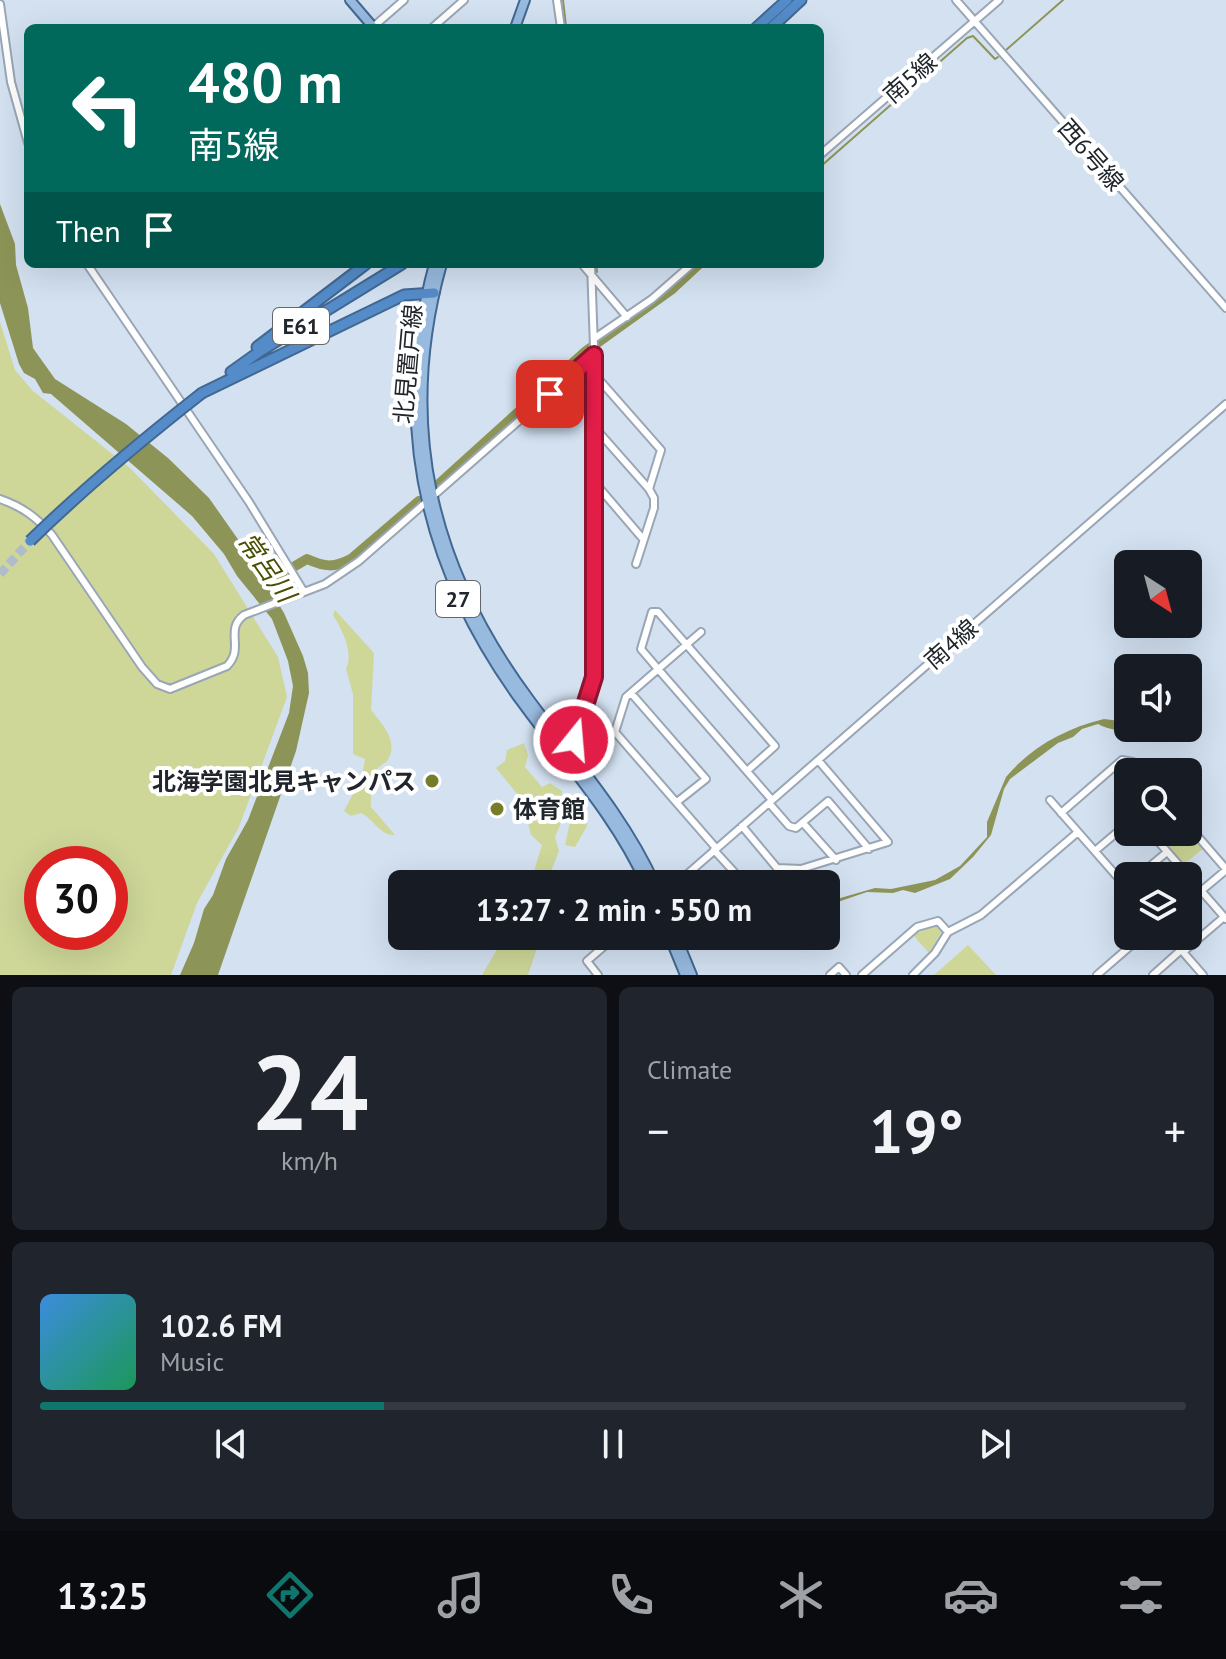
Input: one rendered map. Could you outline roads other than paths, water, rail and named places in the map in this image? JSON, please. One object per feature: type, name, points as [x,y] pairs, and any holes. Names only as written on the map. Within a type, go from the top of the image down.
[{"type":"highway","points":[[760,24],[787,0]]},
{"type":"highway","points":[[775,24],[801,0]]},
{"type":"highway","points":[[202,393],[361,268]]},
{"type":"highway","name":"E61","points":[[30,541],[138,443],[202,393],[259,352],[396,268]]},
{"type":"highway","points":[[202,393],[404,295],[430,292]]},
{"type":"main road","points":[[350,0],[370,24]]},
{"type":"main road","points":[[516,24],[525,0]]},
{"type":"main road","name":"北見置戸線","points":[[433,268],[421,401],[422,440],[430,500],[454,568],[480,626],[616,829],[638,870]]},
{"type":"main road","name":"北見置戸線","points":[[430,292],[440,268]]},
{"type":"main road","name":"北見置戸線","points":[[563,750],[635,843],[648,870]]},
{"type":"main road","points":[[675,950],[685,975]]},
{"type":"main road","points":[[682,950],[692,975]]},
{"type":"street","points":[[376,24],[404,0]]},
{"type":"street","points":[[437,24],[464,0]]},
{"type":"street","points":[[557,0],[560,24]]},
{"type":"street","name":"西6号線","points":[[956,0],[1226,308]]},
{"type":"street","name":"南5線","points":[[824,152],[999,0]]},
{"type":"street","points":[[0,4],[11,82],[24,129]]},
{"type":"street","points":[[90,268],[249,502],[302,593]]},
{"type":"street","points":[[585,268],[627,317]]},
{"type":"street","points":[[563,750],[574,740],[594,677],[595,375],[591,268]]},
{"type":"street","points":[[0,499],[27,510],[52,535],[142,667],[157,684],[170,689],[227,666],[237,651],[237,620],[244,615],[325,584],[359,561],[430,500],[594,346],[687,268]]},
{"type":"street","points":[[595,375],[661,450],[649,489]]},
{"type":"street","name":"南4線","points":[[692,870],[1226,404]]},
{"type":"street","points":[[595,428],[654,498],[654,508],[636,564]]},
{"type":"street","points":[[595,484],[643,539]]},
{"type":"street","points":[[747,771],[775,746],[658,612],[652,612],[640,647],[747,771],[789,826],[796,828],[828,801],[869,849]]},
{"type":"street","points":[[701,632],[626,697],[615,732],[733,870]]},
{"type":"street","points":[[631,693],[706,779],[677,802]]},
{"type":"street","points":[[742,826],[777,868],[801,869],[888,842],[818,760]]},
{"type":"street","points":[[1061,813],[1114,767]]},
{"type":"street","points":[[1050,800],[1114,872]]},
{"type":"street","points":[[803,823],[836,860]]},
{"type":"street","points":[[913,975],[935,953],[948,932],[981,915],[1078,832]]},
{"type":"street","points":[[1095,851],[1114,835]]},
{"type":"street","points":[[1202,841],[1226,869],[1202,885]]},
{"type":"street","points":[[1162,846],[1176,862]]},
{"type":"street","points":[[1155,862],[1167,852]]},
{"type":"street","points":[[1153,975],[1225,918],[1202,892]]},
{"type":"street","points":[[862,975],[917,927],[938,921],[948,932]]},
{"type":"street","points":[[598,975],[587,961],[600,950]]},
{"type":"street","points":[[1097,975],[1126,950]]},
{"type":"street","points":[[1182,951],[1202,975]]},
{"type":"street","points":[[830,975],[839,967],[846,975]]},
{"type":"waterway","points":[[563,0],[566,24]]},
{"type":"waterway","points":[[1006,50],[1063,0]]},
{"type":"waterway","points":[[824,163],[967,38],[973,36],[995,59],[998,57]]},
{"type":"waterway","points":[[596,268],[597,272]]},
{"type":"waterway","points":[[440,483],[586,351],[671,290],[695,268]]},
{"type":"waterway","name":"常呂川","points":[[295,566],[307,559],[329,565],[351,559],[419,501]]},
{"type":"waterway","name":"常呂川","points":[[258,589],[282,574]]},
{"type":"tunnel","points":[[0,574],[30,541]]},
{"type":"place","name":"北海学園北見キャンパス","points":[[432,781]]},
{"type":"place","name":"体育館","points":[[497,809]]}]
